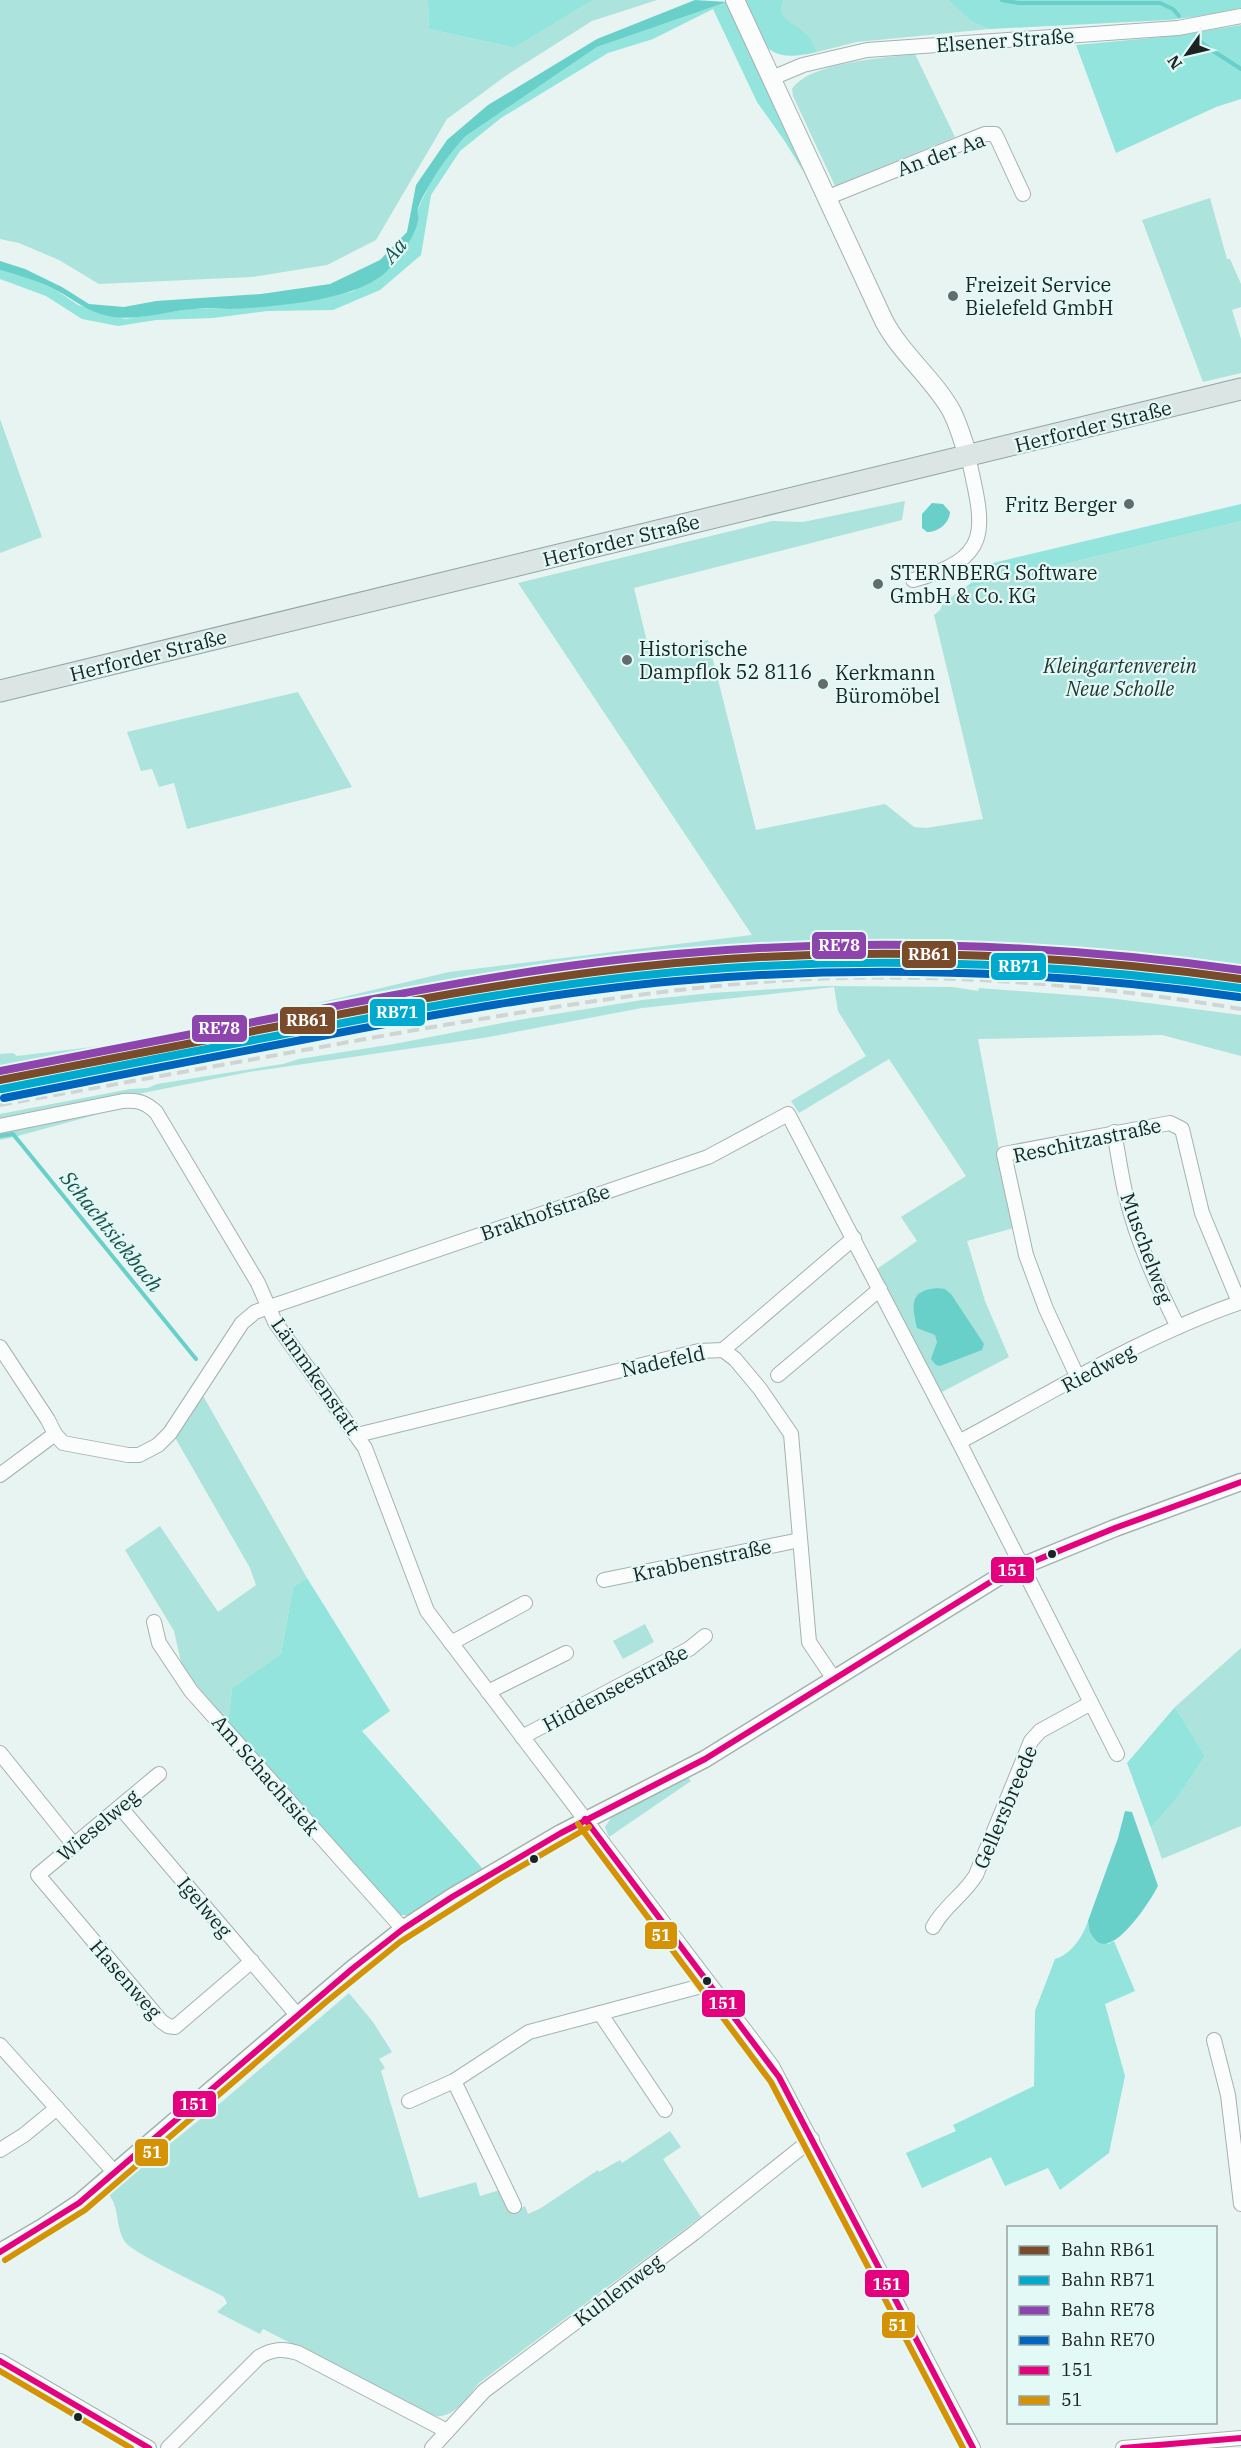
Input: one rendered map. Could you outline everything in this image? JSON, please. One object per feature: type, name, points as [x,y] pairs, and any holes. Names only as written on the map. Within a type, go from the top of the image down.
[{"type":"main road","points":[[736,2],[892,337],[951,410],[968,456]]},
{"type":"main road","name":"Herforder Straße","points":[[0,691],[1241,389]]},
{"type":"street","name":"Elsener Straße","points":[[772,78],[803,65],[867,50],[1178,28],[1241,16]]},
{"type":"street","name":"An der Aa","points":[[826,198],[986,134],[995,134],[1023,194]]},
{"type":"street","points":[[913,580],[947,570],[972,550],[979,534],[980,519],[968,456]]},
{"type":"street","name":"Lämmkenstatt","points":[[0,1126],[123,1101],[137,1100],[147,1104],[156,1113],[258,1283],[275,1322],[365,1448],[422,1600],[434,1621],[772,2066],[973,2448]]},
{"type":"street","name":"Brakhofstraße","points":[[59,1439],[128,1455],[139,1455],[158,1445],[170,1433],[242,1323],[255,1312],[708,1157],[788,1114],[959,1442],[1117,1754]]},
{"type":"street","name":"Reschitzastraße","points":[[1078,1378],[1046,1309],[1026,1255],[1004,1154],[1170,1123],[1182,1129],[1202,1213],[1240,1302]]},
{"type":"street","name":"Muschelweg","points":[[1114,1132],[1126,1197],[1136,1229],[1160,1291],[1178,1327]]},
{"type":"street","points":[[723,1350],[854,1238]]},
{"type":"street","points":[[778,1375],[880,1289]]},
{"type":"street","name":"Riedweg","points":[[959,1442],[1178,1327],[1240,1302]]},
{"type":"street","points":[[0,1347],[59,1439],[0,1475]]},
{"type":"street","name":"Nadefeld","points":[[357,1435],[699,1351],[723,1350],[735,1359],[760,1389],[791,1434],[809,1642],[834,1679]]},
{"type":"street","points":[[0,2252],[62,2215],[110,2168],[293,2011],[320,1995],[398,1924],[585,1820],[700,1762],[1020,1565],[1241,1482]]},
{"type":"street","name":"Krabbenstraße","points":[[604,1580],[800,1540]]},
{"type":"street","points":[[451,1643],[525,1603]]},
{"type":"street","name":"Am Schachtsiek","points":[[154,1622],[159,1643],[191,1691],[398,1924]]},
{"type":"street","name":"Hiddenseestraße","points":[[522,1737],[680,1654],[705,1636]]},
{"type":"street","points":[[488,1692],[566,1653]]},
{"type":"street","name":"Gellersbreede","points":[[933,1927],[942,1912],[969,1886],[976,1875],[1031,1741],[1040,1731],[1091,1702]]},
{"type":"street","points":[[0,1753],[74,1845]]},
{"type":"street","name":"Wieselweg","points":[[38,1875],[159,1774]]},
{"type":"street","name":"Igelweg","points":[[120,1807],[293,2011]]},
{"type":"street","name":"Hasenweg","points":[[38,1875],[161,2021],[168,2026],[175,2027],[252,1962]]},
{"type":"street","points":[[409,2101],[454,2081],[529,2032],[709,1984]]},
{"type":"street","points":[[600,2013],[665,2110]]},
{"type":"street","points":[[1214,2040],[1228,2095],[1241,2204]]},
{"type":"street","points":[[0,2045],[110,2168]]},
{"type":"street","points":[[454,2081],[514,2206]]},
{"type":"street","points":[[0,2150],[24,2135],[57,2108]]},
{"type":"street","name":"Kuhlenweg","points":[[432,2448],[484,2391],[694,2232],[812,2139]]},
{"type":"street","points":[[168,2448],[259,2357],[277,2349],[287,2349],[298,2353],[447,2431]]},
{"type":"street","points":[[0,2361],[149,2448]]},
{"type":"street","points":[[1122,2448],[1241,2438]]},
{"type":"green space","points":[[0,0],[428,0],[429,29],[514,48],[593,0],[657,0],[592,21],[507,75],[447,119],[376,240],[327,265],[252,277],[99,284],[59,260],[19,243],[0,239]]},
{"type":"green space","points":[[784,0],[948,0],[973,23],[990,29],[857,42],[817,52],[809,36],[783,16]]},
{"type":"green space","points":[[915,54],[955,137],[835,186],[793,96],[792,89],[801,80],[831,67]]},
{"type":"green space","points":[[1210,198],[1227,259],[1230,259],[1241,284],[1241,307],[1232,310],[1241,339],[1241,373],[1203,382],[1142,220]]},
{"type":"green space","points":[[0,419],[42,537],[0,553]]},
{"type":"green space","name":"Kleingartenverein Neue Scholle","points":[[905,501],[902,520],[634,588],[650,654],[708,640],[756,830],[885,804],[914,827],[926,828],[983,819],[934,615],[943,603],[963,589],[1241,521],[1241,971],[1085,952],[1007,947],[849,945],[691,953],[613,961],[382,997],[0,1072],[0,1054],[13,1053],[17,1056],[133,1042],[267,1015],[449,972],[752,935],[518,583],[772,521],[803,522]]},
{"type":"green space","points":[[298,692],[352,787],[187,829],[174,783],[159,787],[152,769],[141,771],[127,732]]},
{"type":"green space","points":[[825,986],[953,987],[978,991],[979,988],[1109,998],[1241,1015],[1241,1056],[1162,1035],[978,1039],[1014,1228],[967,1241],[985,1301],[1009,1357],[940,1393],[877,1269],[917,1241],[901,1217],[966,1176],[889,1059],[799,1113],[791,1101],[866,1056],[838,1011],[834,987],[642,1008],[483,1038],[249,1072],[0,1121],[0,1114],[518,1020],[642,1000]]},
{"type":"green space","points":[[106,1112],[14,1137],[0,1140],[0,1132]]},
{"type":"green space","points":[[202,1394],[307,1578],[293,1587],[281,1654],[232,1688],[228,1724],[182,1667],[174,1631],[125,1550],[160,1526],[218,1612],[256,1585],[250,1568],[173,1434]]},
{"type":"green space","points":[[645,1624],[654,1642],[623,1659],[613,1641]]},
{"type":"green space","points":[[1241,1648],[1241,1826],[1162,1859],[1151,1828],[1178,1797],[1205,1756],[1175,1707]]},
{"type":"green space","points":[[688,1777],[691,1781],[609,1837],[605,1827],[613,1815]]},
{"type":"green space","points":[[349,1993],[373,2022],[392,2052],[379,2059],[385,2068],[381,2071],[419,2198],[476,2182],[480,2196],[500,2190],[511,2213],[525,2206],[528,2214],[541,2208],[598,2170],[599,2172],[620,2160],[622,2163],[670,2131],[681,2147],[663,2159],[701,2217],[479,2383],[458,2407],[446,2415],[431,2415],[263,2329],[260,2334],[217,2312],[227,2303],[224,2297],[156,2262],[125,2242],[114,2204],[108,2194],[224,2100]]},
{"type":"shaded area","points":[[428,0],[593,0],[514,48],[429,29]]},
{"type":"shaded area","points":[[744,0],[784,0],[783,15],[809,36],[817,52],[799,55],[775,53],[761,39]]},
{"type":"shaded area","points":[[948,0],[1241,0],[1241,8],[1219,14],[1168,20],[990,29],[973,23]]},
{"type":"shaded area","points":[[727,2],[804,173],[757,102],[713,9],[653,39],[608,53],[501,118],[460,151],[431,195],[421,255],[380,290],[333,310],[267,311],[213,318],[156,320],[118,326],[82,319],[46,296],[0,279],[0,270],[29,278],[56,290],[78,305],[125,319],[196,308],[231,309],[325,298],[354,291],[411,238],[418,221],[418,209],[431,181],[455,146],[466,136],[597,47]]},
{"type":"shaded area","points":[[1241,25],[1241,99],[1216,107],[1116,153],[1076,45],[1173,36]]},
{"type":"shaded area","points":[[1241,504],[1241,521],[963,589],[993,563]]},
{"type":"shaded area","points":[[307,1578],[390,1711],[362,1731],[483,1869],[409,1915],[398,1915],[228,1724],[232,1688],[281,1654],[293,1587]]},
{"type":"shaded area","points":[[1175,1707],[1205,1756],[1178,1797],[1151,1828],[1127,1763]]},
{"type":"shaded area","points":[[1088,1921],[1089,1928],[1108,1944],[1114,1941],[1135,1991],[1105,2004],[1125,2076],[1109,2153],[1060,2190],[1048,2168],[1005,2186],[991,2157],[922,2188],[906,2153],[956,2131],[953,2125],[1034,2086],[1035,2011],[1055,1959],[1067,1953],[1076,1944]]},
{"type":"water","name":"Aa","points":[[695,0],[727,2],[597,47],[466,136],[432,180],[418,208],[416,228],[401,254],[387,271],[374,281],[356,289],[335,296],[290,304],[230,309],[198,308],[119,318],[94,312],[49,287],[0,270],[0,261],[25,269],[62,287],[89,304],[124,307],[156,301],[261,294],[330,284],[380,260],[407,232],[416,185],[447,140],[488,105],[597,39]]},
{"type":"water","points":[[932,503],[943,504],[950,512],[948,520],[942,526],[935,531],[927,532],[922,528],[922,514]]},
{"type":"water","points":[[937,1288],[945,1289],[951,1294],[984,1344],[982,1350],[940,1366],[931,1359],[937,1342],[935,1335],[917,1328],[914,1312],[917,1296],[921,1292]]},
{"type":"water","points":[[1125,1811],[1132,1812],[1158,1886],[1130,1927],[1110,1942],[1101,1944],[1091,1934],[1088,1921],[1118,1838]]},
{"type":"waterway","points":[[1002,0],[1018,3],[1160,3],[1173,9],[1179,16]]},
{"type":"waterway","points":[[1196,37],[1204,45],[1241,69]]},
{"type":"waterway","name":"Schachtsiekbach","points":[[0,1136],[13,1134],[196,1359]]},
{"type":"railway","points":[[0,1105],[508,1014],[695,988],[789,980],[902,978],[1016,982],[1129,993],[1241,1009]]},
{"type":"rail line","name":"RE78","points":[[0,1071],[454,984],[542,970],[676,954],[818,946],[959,946],[1100,954],[1241,970]]},
{"type":"rail line","name":"RB61","points":[[0,1080],[454,993],[542,979],[676,963],[818,955],[959,955],[1100,963],[1241,979]]},
{"type":"rail line","name":"RB71","points":[[2,1089],[454,1002],[587,982],[676,972],[817,964],[958,964],[1099,972],[1240,988]]},
{"type":"rail line","name":"RE70","points":[[4,1098],[451,1012],[541,997],[676,981],[817,973],[958,973],[1099,981],[1239,997]]},
{"type":"transit line","name":"151","points":[[0,2252],[79,2203],[352,1969],[403,1929],[452,1897],[561,1833],[705,1759],[1005,1573],[1115,1528],[1241,1482]]},
{"type":"transit line","name":"151","points":[[585,1819],[779,2077],[973,2448]]},
{"type":"transit line","name":"51","points":[[578,1824],[771,2082],[963,2448]]},
{"type":"transit line","name":"51","points":[[5,2260],[85,2210],[326,2002],[400,1942],[501,1878],[589,1827]]},
{"type":"transit line","name":"151","points":[[0,2361],[149,2448]]},
{"type":"transit line","name":"51","points":[[0,2371],[131,2448]]},
{"type":"transit line","name":"151","points":[[1123,2448],[1241,2438]]},
{"type":"place","name":"Freizeit Service Bielefeld GmbH","points":[[953,296]]},
{"type":"place","name":"Fritz Berger","points":[[1129,504]]},
{"type":"place","name":"STERNBERG Software GmbH & Co. KG","points":[[878,584]]},
{"type":"place","name":"Historische Dampflok 52 8116","points":[[627,660]]},
{"type":"place","name":"Kerkmann Büromöbel","points":[[823,684]]}]
